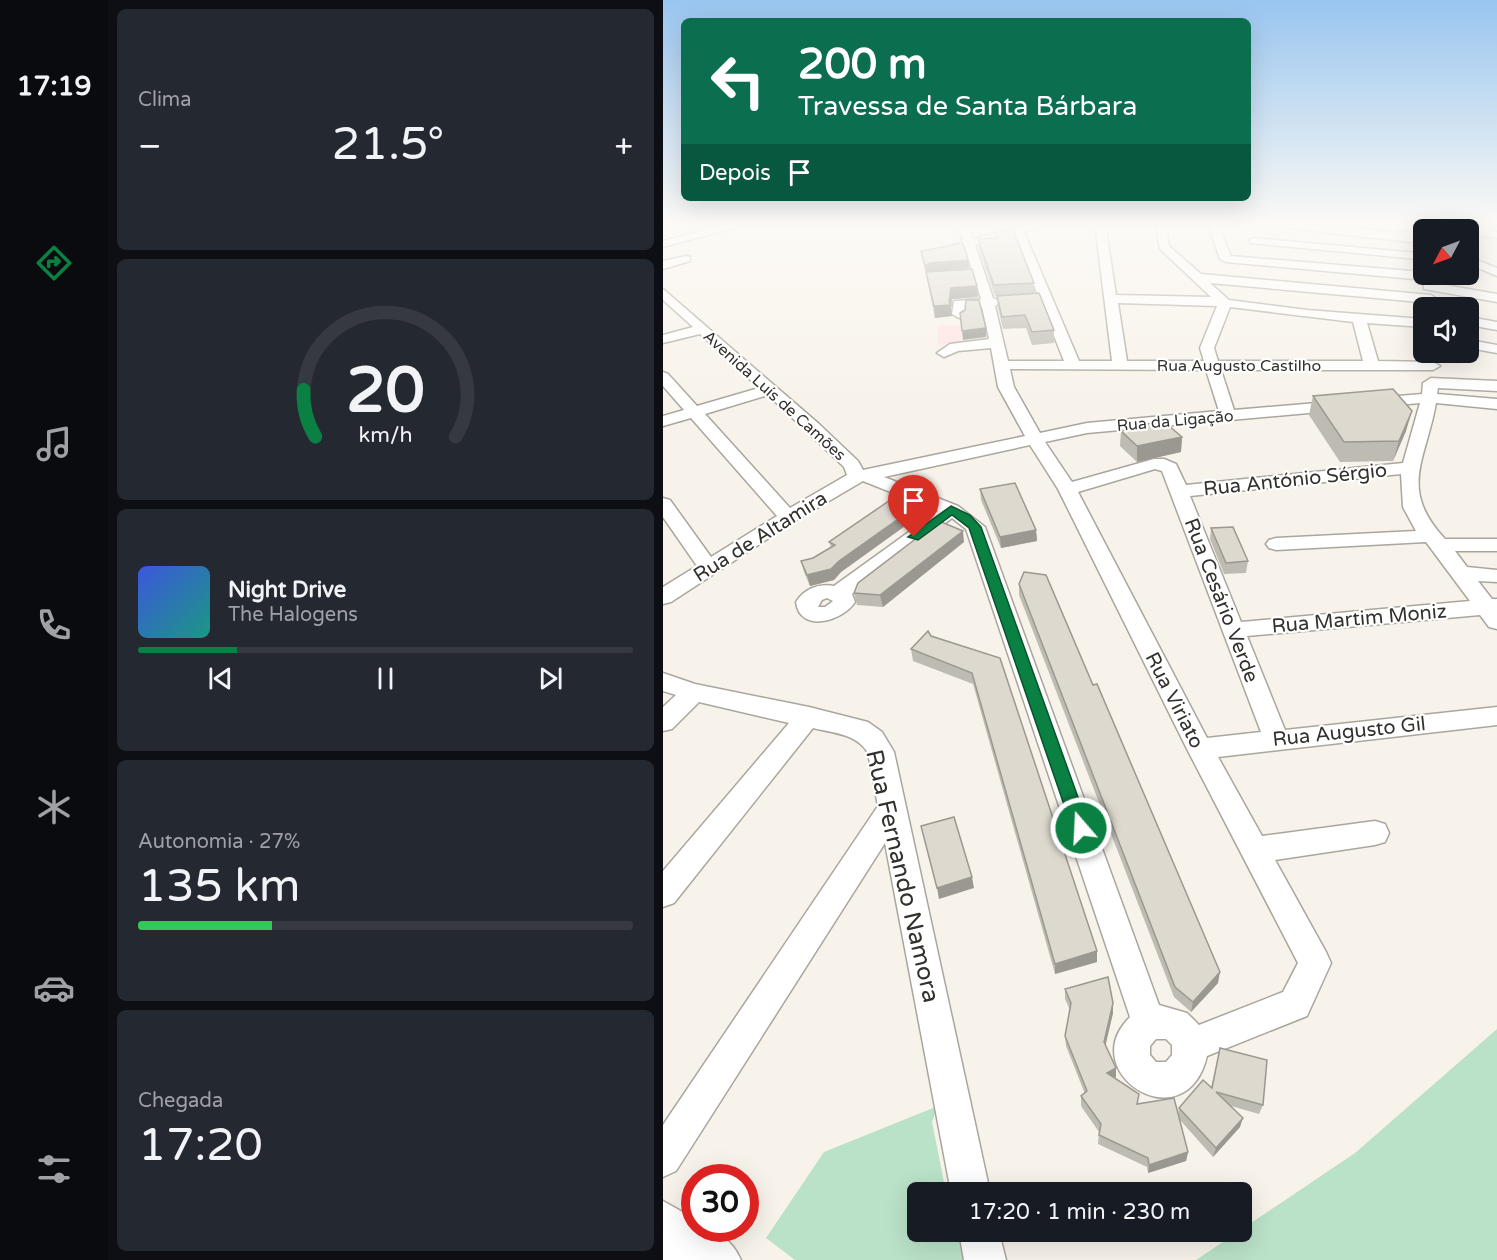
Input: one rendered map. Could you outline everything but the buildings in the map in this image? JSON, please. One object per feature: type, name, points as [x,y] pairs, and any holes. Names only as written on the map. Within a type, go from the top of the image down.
[{"type":"street","name":"Rua Viriato","points":[[978,283],[988,302],[1006,387],[1034,438],[1067,489],[1200,749],[1315,963],[1295,1004],[1189,1046]]},
{"type":"street","points":[[1034,283],[1039,300],[1073,364]]},
{"type":"street","points":[[1109,283],[1120,364]]},
{"type":"street","points":[[1205,283],[1225,303]]},
{"type":"street","points":[[1245,283],[1413,301]]},
{"type":"street","points":[[1456,285],[1497,298]]},
{"type":"street","name":"Avenida Luís de Camões","points":[[663,293],[862,476]]},
{"type":"street","points":[[1111,299],[1175,299],[1413,322]]},
{"type":"street","points":[[959,314],[959,304],[1011,301]]},
{"type":"street","points":[[1225,303],[1207,348],[1228,415]]},
{"type":"street","points":[[1359,318],[1372,366]]},
{"type":"street","points":[[1479,323],[1497,326]]},
{"type":"street","points":[[663,339],[702,329]]},
{"type":"street","points":[[944,353],[955,346],[996,343]]},
{"type":"street","points":[[1479,346],[1497,349]]},
{"type":"street","name":"Rua Augusto Castilho","points":[[1001,364],[1405,366],[1432,376]]},
{"type":"street","points":[[1493,612],[1435,540],[1407,496],[1410,468],[1432,376],[1497,386]]},
{"type":"street","name":"Rua da Ligação","points":[[862,476],[1087,428],[1228,415],[1432,376],[1497,404]]},
{"type":"street","points":[[663,377],[788,517]]},
{"type":"street","points":[[663,421],[769,390]]},
{"type":"street","name":"Rua Cesário Verde","points":[[1067,489],[1154,464],[1164,464],[1170,468],[1276,738]]},
{"type":"street","name":"Rua António Sérgio","points":[[1180,491],[1410,468]]},
{"type":"street","points":[[862,476],[951,510],[965,517],[975,527],[1009,657],[1149,1023]]},
{"type":"street","name":"Rua de Altamira","points":[[663,597],[788,517],[862,476]]},
{"type":"street","points":[[663,504],[708,567]]},
{"type":"street","points":[[839,593],[951,510]]},
{"type":"street","points":[[1277,544],[1435,540],[1497,545]]},
{"type":"street","points":[[1461,573],[1497,576]]},
{"type":"street","name":"Rua Martim Moniz","points":[[1233,630],[1493,612]]},
{"type":"street","name":"Rua Fernando Namora","points":[[663,682],[694,692],[859,729],[873,739],[881,752],[891,810],[969,1182]]},
{"type":"street","points":[[663,722],[694,692]]},
{"type":"street","points":[[663,893],[809,716]]},
{"type":"street","name":"Rua Augusto Gil","points":[[1200,749],[1276,738],[1497,716]]},
{"type":"street","points":[[663,1158],[891,810]]},
{"type":"street","points":[[1254,850],[1375,833]]},
{"type":"street","points":[[1157,1021],[1173,1025],[1186,1037],[1189,1046],[1190,1056],[1181,1074],[1173,1080],[1153,1079],[1144,1074],[1133,1056],[1135,1036],[1149,1023],[1157,1021]]},
{"type":"street","points":[[669,1238],[720,1260]]},
{"type":"street","points":[[981,1242],[985,1260]]},
{"type":"shaded area","points":[[960,325],[963,343],[937,345],[938,326]]},
{"type":"green space","points":[[1497,1029],[1497,1260],[1196,1260],[1223,1242],[1252,1242],[1252,1222],[1355,1153]]},
{"type":"green space","points":[[938,1106],[932,1122],[944,1182],[907,1182],[907,1242],[966,1242],[969,1260],[795,1260],[766,1238],[824,1152]]},
{"type":"route","points":[[914,537],[951,510],[965,517],[975,527],[1081,828]]}]
